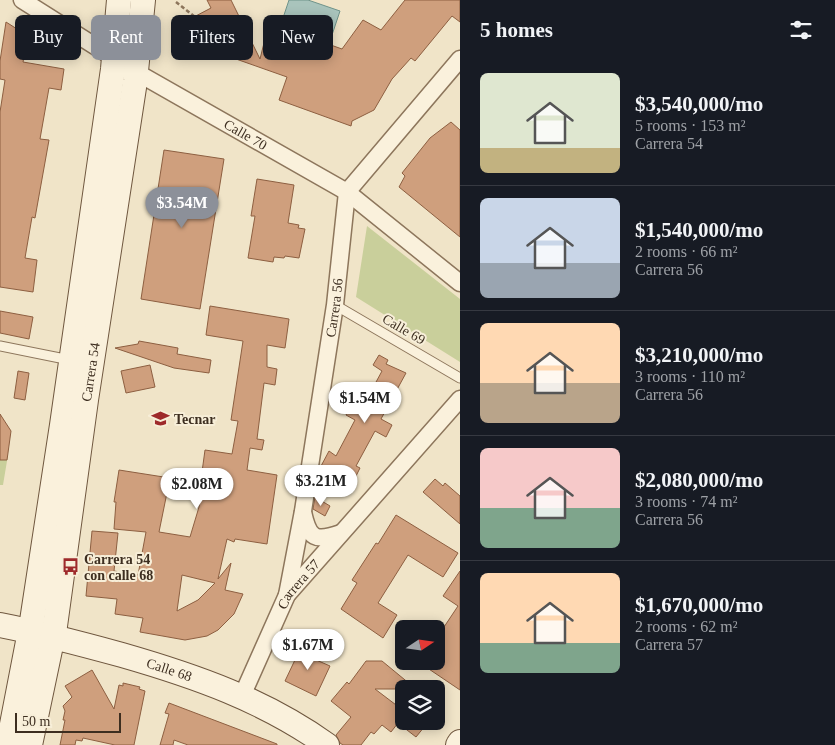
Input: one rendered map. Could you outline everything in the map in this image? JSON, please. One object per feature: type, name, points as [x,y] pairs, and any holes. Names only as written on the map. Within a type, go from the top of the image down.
[{"type":"main road","name":"Carrera 54","points":[[118,15],[119,0]]},
{"type":"main road","name":"Carrera 54","points":[[30,745],[53,637],[136,72],[143,0]]},
{"type":"main road","name":"Carrera 54","points":[[8,745],[29,632],[60,435],[114,60]]},
{"type":"main road","name":"Calle 68","points":[[0,625],[53,637],[193,677],[242,696],[305,729],[327,745]]},
{"type":"street","name":"Calle 70","points":[[22,0],[91,43]]},
{"type":"street","points":[[347,192],[460,59]]},
{"type":"street","name":"Calle 70","points":[[116,60],[347,192],[460,283]]},
{"type":"street","name":"Carrera 56","points":[[287,595],[303,511],[335,305],[347,192]]},
{"type":"street","name":"Carrera 57","points":[[242,696],[287,595],[460,399]]},
{"type":"street","name":"Carrera 57","points":[[303,511],[308,530],[313,535],[324,538],[341,533]]},
{"type":"lane","name":"Calle 69","points":[[335,305],[460,378]]},
{"type":"lane","points":[[0,346],[70,360]]},
{"type":"path","points":[[176,2],[194,15]]},
{"type":"green space","points":[[367,226],[460,299],[460,362],[356,297]]},
{"type":"green space","points":[[0,454],[8,455],[3,485],[0,485]]},
{"type":"water","points":[[289,0],[308,0],[340,11],[333,32],[333,15],[284,15]]},
{"type":"building","points":[[207,0],[231,0],[238,15],[198,15],[211,8]]},
{"type":"building","points":[[405,0],[460,0],[460,22],[452,16],[415,61],[411,58],[392,79],[374,110],[352,121],[351,126],[279,100],[287,77],[239,60],[253,60],[253,45],[260,59],[263,47],[263,60],[333,60],[333,46],[342,49],[363,20],[381,30]]},
{"type":"building","points":[[6,22],[15,28],[15,60],[23,60],[23,62],[64,69],[61,90],[49,88],[40,139],[49,140],[35,218],[32,217],[25,258],[37,260],[33,292],[0,287],[0,112],[5,80],[0,79],[0,61]]},
{"type":"building","points":[[451,122],[460,130],[460,237],[399,187],[405,176],[402,173],[430,138]]},
{"type":"building","points":[[164,150],[224,159],[200,309],[141,299]]},
{"type":"building","points":[[257,179],[294,185],[288,223],[299,225],[298,228],[305,229],[299,258],[274,257],[273,262],[248,258],[255,216],[251,216]]},
{"type":"building","points":[[210,306],[289,319],[285,348],[267,345],[267,367],[277,369],[275,385],[264,383],[257,439],[264,440],[262,450],[250,448],[247,470],[277,475],[267,544],[235,539],[234,542],[227,539],[218,579],[231,563],[225,590],[243,594],[234,614],[218,630],[207,636],[185,640],[140,632],[143,618],[115,614],[117,599],[86,596],[92,531],[118,533],[114,571],[138,575],[146,532],[114,529],[116,502],[114,502],[119,470],[170,478],[159,532],[190,537],[199,507],[205,450],[232,454],[238,421],[231,420],[243,341],[206,335]],"holes":[[[182,575],[215,583],[198,600],[177,611]]]},
{"type":"building","points":[[0,311],[33,317],[29,339],[0,333]]},
{"type":"building","points":[[139,341],[178,348],[177,354],[211,360],[209,373],[174,368],[115,348],[138,344]]},
{"type":"building","points":[[379,355],[388,360],[386,364],[406,373],[381,419],[392,425],[386,437],[375,431],[356,466],[360,468],[351,486],[320,468],[329,451],[336,456],[355,420],[346,415],[353,403],[362,408],[382,371],[373,365]]},
{"type":"building","points":[[150,365],[155,387],[126,393],[121,371]]},
{"type":"building","points":[[18,371],[29,373],[25,400],[14,398]]},
{"type":"building","points":[[0,414],[11,431],[7,460],[0,460]]},
{"type":"building","points":[[435,479],[443,486],[445,483],[460,496],[460,524],[423,492]]},
{"type":"building","points":[[315,497],[330,506],[325,516],[313,509]]},
{"type":"building","points":[[396,515],[458,553],[443,577],[408,555],[378,603],[397,615],[383,638],[341,609],[357,583],[352,580]]},
{"type":"building","points":[[460,571],[460,690],[430,670],[445,670],[445,626],[458,606],[443,596]]},
{"type":"building","points":[[303,643],[318,650],[314,659],[330,666],[316,696],[285,681]]},
{"type":"building","points":[[366,661],[382,661],[405,680],[395,680],[395,689],[375,689],[395,704],[395,727],[391,732],[382,725],[374,734],[371,732],[361,745],[343,745],[340,743],[336,735],[351,717],[331,701],[347,682],[349,684]]},
{"type":"building","points":[[92,670],[114,709],[119,685],[123,686],[123,683],[140,687],[139,689],[145,691],[134,745],[115,745],[83,738],[82,741],[76,740],[75,745],[60,745],[65,720],[63,720],[65,711],[63,706],[72,697],[65,686]]},
{"type":"building","points":[[169,703],[277,745],[188,745],[174,740],[173,745],[160,745],[169,714],[165,713]]},
{"type":"building","points":[[407,730],[422,730],[416,737]]},
{"type":"place","name":"Tecnar","points":[[160,419]]},
{"type":"place","name":"Carrera 54 con calle 68","points":[[70,567]]}]
